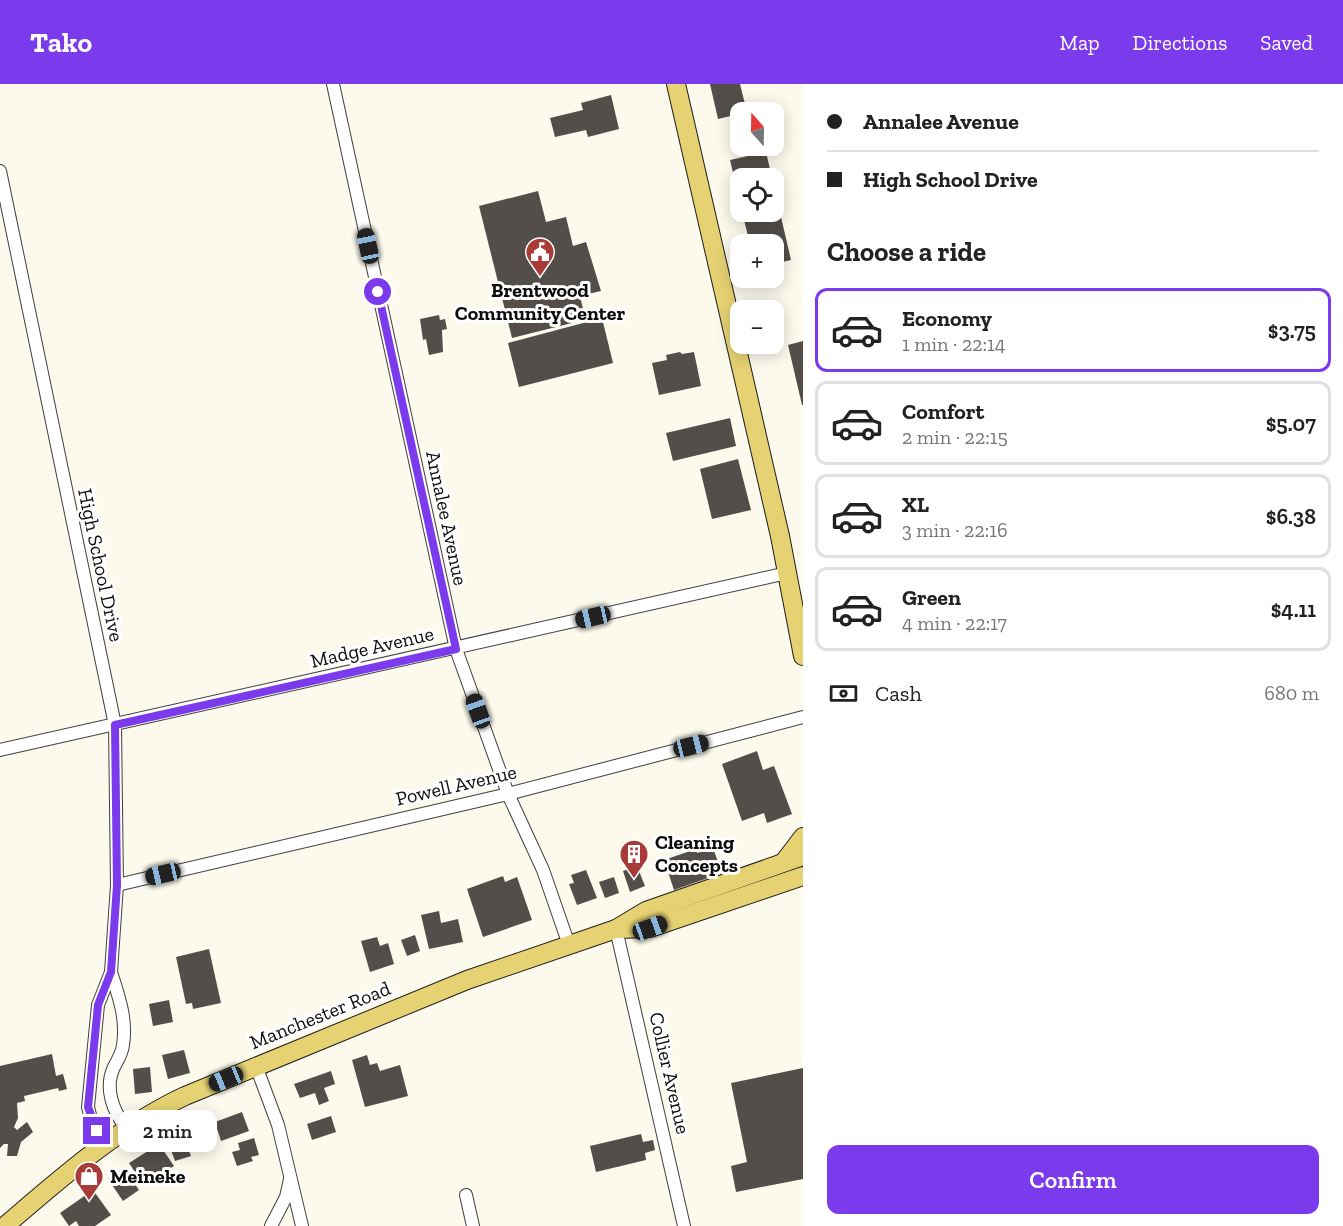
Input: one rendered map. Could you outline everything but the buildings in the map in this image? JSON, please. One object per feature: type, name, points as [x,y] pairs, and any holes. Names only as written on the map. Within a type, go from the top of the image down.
[{"type":"main road","points":[[676,84],[787,573],[803,656]]},
{"type":"main road","points":[[783,863],[803,837]]},
{"type":"main road","name":"Manchester Road","points":[[5,1226],[105,1143],[170,1103],[475,977],[616,929],[646,911],[803,856]]},
{"type":"main road","name":"Manchester Road","points":[[616,929],[650,928],[803,876]]},
{"type":"main road","points":[[780,884],[803,885]]},
{"type":"street","name":"Annalee Avenue","points":[[333,84],[456,649],[508,794],[543,870],[569,945]]},
{"type":"street","name":"High School Drive","points":[[0,171],[115,725],[117,885],[111,972],[98,1005],[88,1107],[92,1122],[105,1143]]},
{"type":"street","name":"Madge Avenue","points":[[0,750],[787,573]]},
{"type":"street","name":"Powell Avenue","points":[[117,885],[508,794],[803,717]]},
{"type":"street","name":"Collier Avenue","points":[[616,929],[684,1226]]},
{"type":"street","name":"High School Drive","points":[[111,972],[122,1004],[125,1024],[122,1054],[112,1073],[111,1096],[114,1110],[126,1128]]},
{"type":"street","points":[[256,1066],[278,1125],[302,1226]]},
{"type":"street","points":[[271,1226],[286,1197],[291,1175]]},
{"type":"street","points":[[466,1195],[473,1226]]},
{"type":"place","name":"Brentwood Community Center","points":[[540,278]]},
{"type":"place","name":"Cleaning Concepts","points":[[634,880]]},
{"type":"place","name":"Meineke","points":[[89,1202]]},
{"type":"route","points":[[97,1131],[89,1116],[88,1107],[98,1005],[111,972],[117,885],[115,725],[456,649],[378,292]]}]
